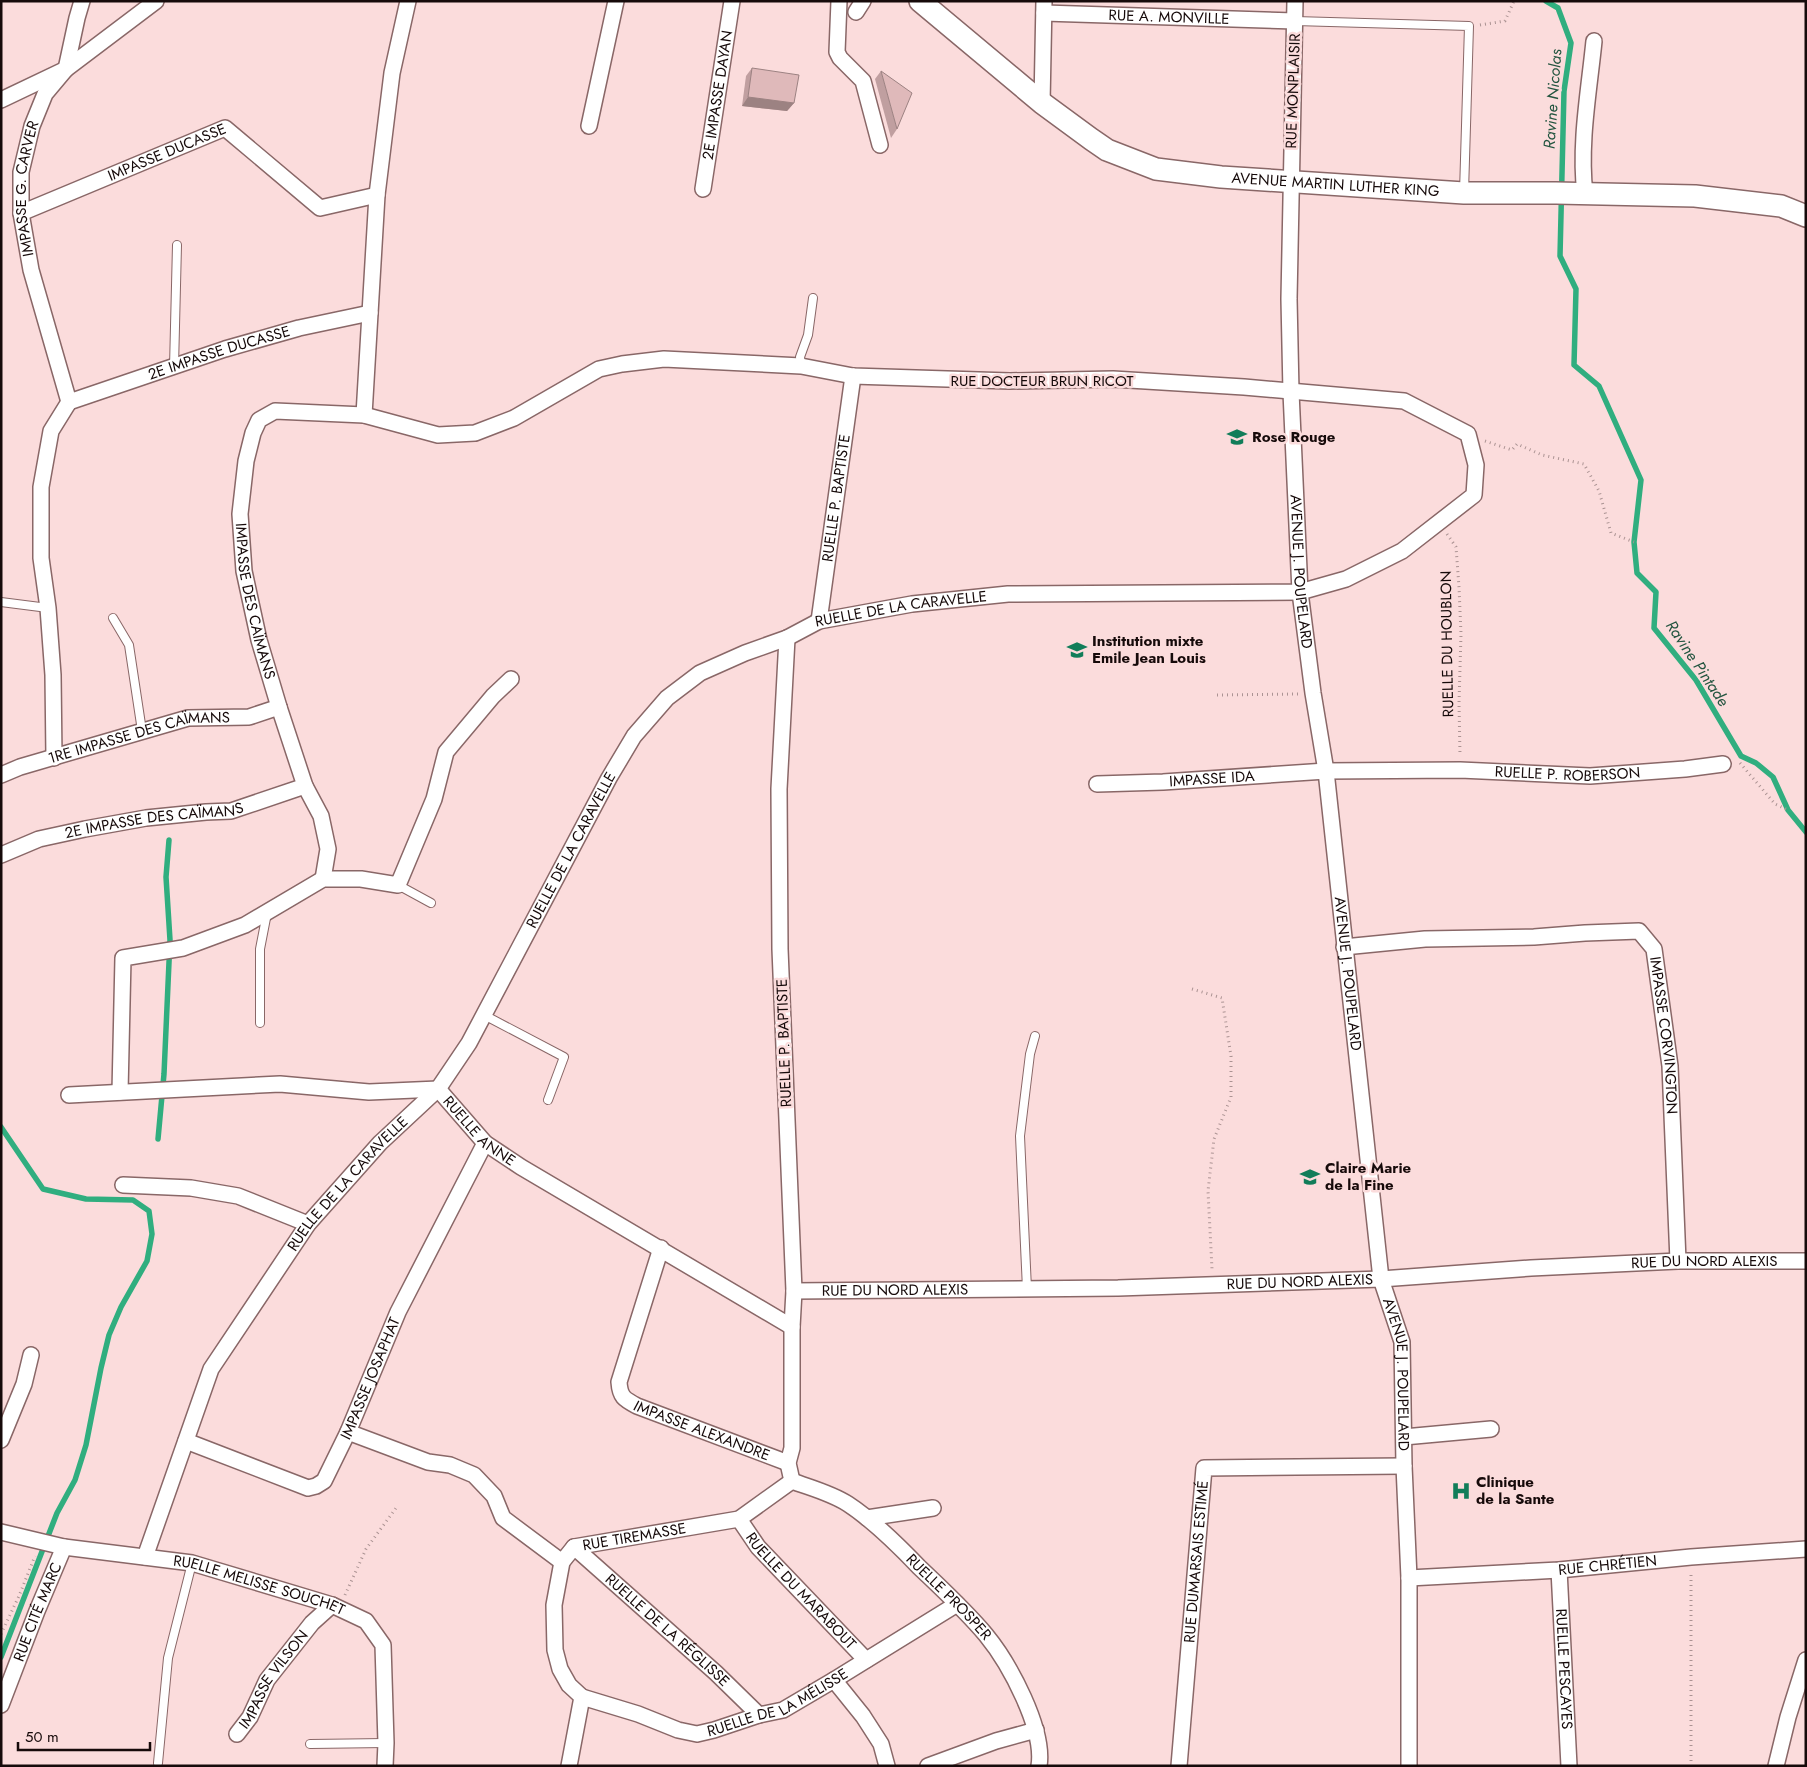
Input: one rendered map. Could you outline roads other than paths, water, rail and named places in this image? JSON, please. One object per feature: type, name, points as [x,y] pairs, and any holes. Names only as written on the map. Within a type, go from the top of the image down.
[{"type":"main road","name":"AVENUE MARTIN LUTHER KING","points":[[920,1],[1042,103],[1107,150],[1156,169],[1221,177],[1464,193],[1695,196],[1781,206],[1806,216]]},
{"type":"street","points":[[66,69],[82,1]]},
{"type":"street","points":[[1,100],[66,69],[156,1]]},
{"type":"street","points":[[364,415],[377,195],[392,73],[408,1]]},
{"type":"street","points":[[589,126],[616,1]]},
{"type":"street","name":"2E IMPASSE DAYAN","points":[[703,189],[732,1]]},
{"type":"street","points":[[839,1],[838,52],[840,58],[863,81],[880,145]]},
{"type":"street","name":"RUE MONPLAISIR","points":[[1290,181],[1295,1]]},
{"type":"street","points":[[1042,103],[1044,7]]},
{"type":"street","name":"RUE A. MONVILLE","points":[[1044,7],[1295,21]]},
{"type":"street","points":[[1583,194],[1583,153],[1594,41]]},
{"type":"street","name":"IMPASSE G. CARVER","points":[[66,69],[45,94],[32,126],[21,172],[21,212],[31,270],[68,402]]},
{"type":"street","name":"IMPASSE DUCASSE","points":[[21,212],[225,128],[320,208],[377,195]]},
{"type":"street","name":"AVENUE J. POUPELARD","points":[[1290,181],[1289,299],[1291,392],[1300,592],[1313,693],[1326,771],[1382,1279],[1402,1342],[1404,1466],[1409,1578],[1409,1766]]},
{"type":"street","name":"2E IMPASSE DUCASSE","points":[[68,402],[225,349],[298,328],[370,313]]},
{"type":"street","name":"RUE DOCTEUR BRUN RICOT","points":[[364,415],[438,435],[475,433],[514,418],[599,369],[664,359],[801,366],[853,376],[1010,381],[1113,379],[1244,387],[1404,401],[1468,434],[1476,464],[1474,495],[1402,551],[1346,579],[1300,592]]},
{"type":"street","name":"RUELLE P. BAPTISTE","points":[[819,621],[853,376]]},
{"type":"street","points":[[54,758],[53,675],[48,608],[41,558],[41,487],[51,431],[68,402]]},
{"type":"street","name":"IMPASSE DES CAÏMANS","points":[[323,880],[328,849],[321,816],[305,786],[259,640],[244,571],[240,514],[246,461],[253,433],[259,420],[275,411],[364,415]]},
{"type":"street","name":"RUELLE DE LA CARAVELLE","points":[[145,1557],[211,1369],[308,1224],[380,1143],[438,1089],[469,1043],[609,778],[634,736],[667,698],[700,673],[745,653],[787,638],[819,621],[912,604],[1008,594],[1300,592]]},
{"type":"street","name":"RUELLE P. BAPTISTE","points":[[787,638],[779,790],[780,919],[794,1291],[792,1327],[792,1448],[788,1463]]},
{"type":"street","points":[[120,1092],[123,958],[183,948],[245,926],[323,880],[362,879],[398,885],[434,799],[446,752],[494,696],[511,680]]},
{"type":"street","name":"1RE IMPASSE DES CAÏMANS","points":[[1,775],[20,767],[188,718],[249,717],[279,707]]},
{"type":"street","name":"RUELLE P. ROBERSON","points":[[1326,771],[1460,770],[1590,776],[1685,769],[1723,764]]},
{"type":"street","name":"IMPASSE IDA","points":[[1097,784],[1162,782],[1326,771]]},
{"type":"street","name":"2E IMPASSE DES CAÏMANS","points":[[1,855],[38,839],[85,829],[154,817],[231,811],[305,786]]},
{"type":"street","name":"IMPASSE CORVINGTON","points":[[1344,947],[1425,940],[1639,932],[1654,949],[1670,1066],[1678,1261]]},
{"type":"street","name":"RUELLE ANNE","points":[[69,1095],[280,1084],[369,1092],[438,1089],[485,1143],[521,1167],[792,1327]]},
{"type":"street","name":"IMPASSE JOSAPHAT","points":[[186,1440],[308,1488],[324,1481],[348,1432],[398,1312],[485,1143]]},
{"type":"street","points":[[122,1186],[191,1188],[238,1196],[308,1224]]},
{"type":"street","name":"IMPASSE ALEXANDRE","points":[[661,1248],[619,1382],[620,1392],[625,1400],[637,1406],[788,1463]]},
{"type":"street","name":"RUE DU NORD ALEXIS","points":[[794,1291],[1213,1285],[1382,1279],[1531,1268],[1678,1261],[1806,1261]]},
{"type":"street","points":[[1,1440],[24,1384],[31,1355]]},
{"type":"street","points":[[1404,1437],[1491,1429]]},
{"type":"street","points":[[348,1432],[428,1462],[450,1466],[474,1475],[494,1496],[503,1518],[562,1562]]},
{"type":"street","points":[[788,1463],[792,1481]]},
{"type":"street","name":"RUE DUMARSAIS ESTIMÉ","points":[[1179,1766],[1204,1468],[1404,1466]]},
{"type":"street","name":"RUE TIREMASSE","points":[[582,1697],[569,1685],[560,1669],[555,1650],[554,1605],[562,1562],[574,1546],[739,1519],[792,1481]]},
{"type":"street","name":"RUELLE PROSPER","points":[[792,1481],[832,1495],[867,1518],[987,1636],[1009,1669],[1028,1704],[1041,1755],[1039,1766]]},
{"type":"street","points":[[867,1518],[933,1508]]},
{"type":"street","name":"RUELLE DU MARABOUT","points":[[739,1519],[758,1547],[866,1660]]},
{"type":"street","name":"RUELLE MELISSE SOUCHET","points":[[1,1532],[60,1546],[192,1563],[336,1606],[366,1621],[383,1645],[386,1766]]},
{"type":"street","name":"RUE CITÉ MARC","points":[[1,1705],[60,1546]]},
{"type":"street","name":"RUELLE DE LA RÉGLISSE","points":[[574,1546],[716,1673],[759,1715]]},
{"type":"street","name":"RUE CHRÉTIEN","points":[[1409,1578],[1559,1570],[1691,1557],[1806,1549]]},
{"type":"street","name":"RUELLE PESCAYES","points":[[1559,1570],[1569,1766]]},
{"type":"street","name":"RUELLE DE LA MÉLISSE","points":[[582,1697],[638,1714],[678,1730],[697,1734],[714,1730],[759,1715],[783,1710],[956,1604]]},
{"type":"street","name":"IMPASSE VILSON","points":[[237,1734],[250,1717],[267,1680],[312,1623],[336,1606]]},
{"type":"street","points":[[1776,1766],[1788,1717],[1806,1660]]},
{"type":"street","points":[[834,1680],[863,1716],[880,1744],[887,1766]]},
{"type":"street","points":[[569,1766],[582,1697]]},
{"type":"street","points":[[928,1766],[996,1741],[1036,1730]]},
{"type":"lane","points":[[1295,21],[1469,26],[1464,193]]},
{"type":"lane","points":[[174,367],[177,245]]},
{"type":"lane","points":[[801,366],[800,357],[808,335],[813,298]]},
{"type":"lane","points":[[1,602],[48,608]]},
{"type":"lane","points":[[113,618],[129,645],[142,732]]},
{"type":"lane","points":[[398,885],[431,903]]},
{"type":"lane","points":[[260,1023],[260,949],[267,913]]},
{"type":"lane","points":[[484,1015],[564,1057],[548,1100]]},
{"type":"lane","points":[[1027,1289],[1020,1136],[1030,1054],[1035,1036]]},
{"type":"lane","points":[[158,1763],[168,1658],[192,1563]]},
{"type":"lane","points":[[310,1744],[386,1743]]},
{"type":"waterway","name":"Ravine Pintade","points":[[1546,1],[1558,8],[1571,43],[1564,91],[1560,256],[1576,289],[1574,365],[1599,386],[1641,480],[1634,542],[1637,573],[1656,592],[1654,628],[1696,680],[1741,756],[1756,763],[1773,777],[1788,810],[1806,832]]},
{"type":"waterway","points":[[158,1139],[164,1074],[170,940],[166,877],[169,840]]},
{"type":"waterway","points":[[1,1127],[43,1189],[86,1199],[133,1200],[149,1211],[152,1234],[147,1261],[121,1307],[109,1335],[86,1445],[75,1480],[57,1513],[1,1657]]},
{"type":"place","name":"Rose Rouge","points":[[1237,437]]},
{"type":"place","name":"Institution mixte Emile Jean Louis","points":[[1077,650]]},
{"type":"place","name":"Claire Marie de la Fine","points":[[1310,1177]]},
{"type":"place","name":"Clinique de la Sante","points":[[1461,1491]]},
{"type":"water label","name":"Ravine Nicolas","points":[[1552,99]]}]
